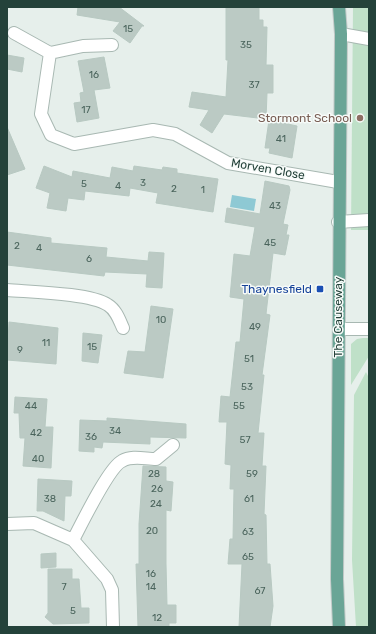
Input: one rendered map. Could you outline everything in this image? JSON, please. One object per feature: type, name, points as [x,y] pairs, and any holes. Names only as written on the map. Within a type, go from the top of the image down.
[{"type":"main road","name":"The Causeway","points":[[339,7],[337,579],[339,627]]},
{"type":"street","points":[[14,33],[50,53],[83,46],[112,45]]},
{"type":"street","points":[[340,34],[369,39]]},
{"type":"street","name":"Morven Close","points":[[50,53],[41,114],[51,135],[74,144],[153,130],[175,134],[228,163],[338,182]]},
{"type":"street","points":[[338,222],[369,220]]},
{"type":"street","points":[[7,290],[85,298],[98,301],[108,305],[116,312],[122,328]]},
{"type":"street","points":[[339,329],[369,329]]},
{"type":"street","points":[[73,540],[104,483],[120,461],[130,458],[156,459],[173,444]]},
{"type":"street","points":[[7,524],[34,523],[73,540],[107,579],[112,590],[113,627]]},
{"type":"green space","name":"Stormont School","points":[[353,7],[369,7],[369,230],[351,230]]},
{"type":"green space","points":[[369,338],[369,356],[351,385],[351,344],[357,339]]},
{"type":"green space","points":[[366,372],[369,378],[369,627],[356,627],[352,560],[354,395]]},
{"type":"water","points":[[232,195],[256,199],[254,211],[230,207]]},
{"type":"building","points":[[78,7],[119,7],[144,26],[142,26],[130,43],[113,31],[120,22],[77,15]]},
{"type":"building","points":[[226,7],[259,7],[259,20],[263,20],[263,27],[267,27],[266,65],[273,65],[273,93],[267,93],[266,119],[224,114],[212,133],[200,125],[209,110],[189,107],[192,92],[226,97],[228,60],[226,60]]},
{"type":"building","points":[[7,55],[24,58],[22,72],[7,69]]},
{"type":"building","points":[[104,57],[110,88],[94,90],[99,118],[77,122],[74,103],[81,102],[80,93],[84,92],[78,61]]},
{"type":"building","points":[[269,120],[297,126],[292,158],[269,153],[270,148],[265,148]]},
{"type":"building","points":[[7,127],[25,169],[7,175]]},
{"type":"building","points":[[44,166],[72,177],[73,171],[110,178],[112,167],[133,171],[134,166],[162,170],[163,167],[177,169],[177,173],[218,179],[213,212],[156,203],[158,193],[130,188],[129,196],[85,191],[84,200],[68,198],[66,211],[47,208],[50,193],[36,188]]},
{"type":"building","points":[[265,181],[289,186],[290,190],[283,224],[288,225],[286,235],[289,235],[285,255],[273,253],[266,314],[270,315],[262,375],[264,375],[258,433],[264,433],[262,466],[266,466],[264,514],[266,515],[267,564],[270,564],[273,606],[270,627],[239,627],[242,564],[228,564],[230,539],[233,539],[234,489],[230,489],[231,465],[225,464],[227,422],[219,422],[221,396],[230,397],[236,342],[240,342],[244,299],[230,297],[234,254],[250,256],[255,227],[225,222],[227,208],[260,214]]},
{"type":"building","points":[[7,232],[51,238],[51,243],[107,248],[106,257],[148,261],[149,252],[164,253],[162,288],[146,287],[147,274],[105,272],[104,276],[7,265]]},
{"type":"building","points":[[151,306],[173,309],[163,378],[124,373],[128,351],[145,352]]},
{"type":"building","points":[[9,322],[58,328],[56,364],[7,360]]},
{"type":"building","points":[[83,333],[102,335],[98,363],[82,361]]},
{"type":"building","points":[[15,397],[47,399],[45,427],[53,427],[51,468],[23,466],[25,438],[20,438],[19,413],[14,413]]},
{"type":"building","points":[[107,418],[186,424],[186,438],[150,437],[150,444],[103,442],[102,448],[94,447],[94,452],[79,451],[80,420],[107,421]]},
{"type":"building","points":[[143,466],[166,467],[166,481],[173,482],[171,511],[166,510],[166,564],[167,605],[176,605],[176,623],[169,623],[169,627],[138,627],[136,564],[139,564],[139,524]]},
{"type":"building","points":[[38,479],[72,481],[71,496],[65,496],[64,521],[43,511],[37,511]]},
{"type":"building","points":[[56,553],[56,567],[41,568],[41,554]]},
{"type":"building","points":[[48,569],[72,569],[72,579],[79,579],[81,608],[89,608],[89,623],[53,624],[45,617],[48,613]]},
{"type":"place","name":"Stormont School","points":[[360,118]]},
{"type":"place","name":"Thaynesfield","points":[[320,289]]}]
